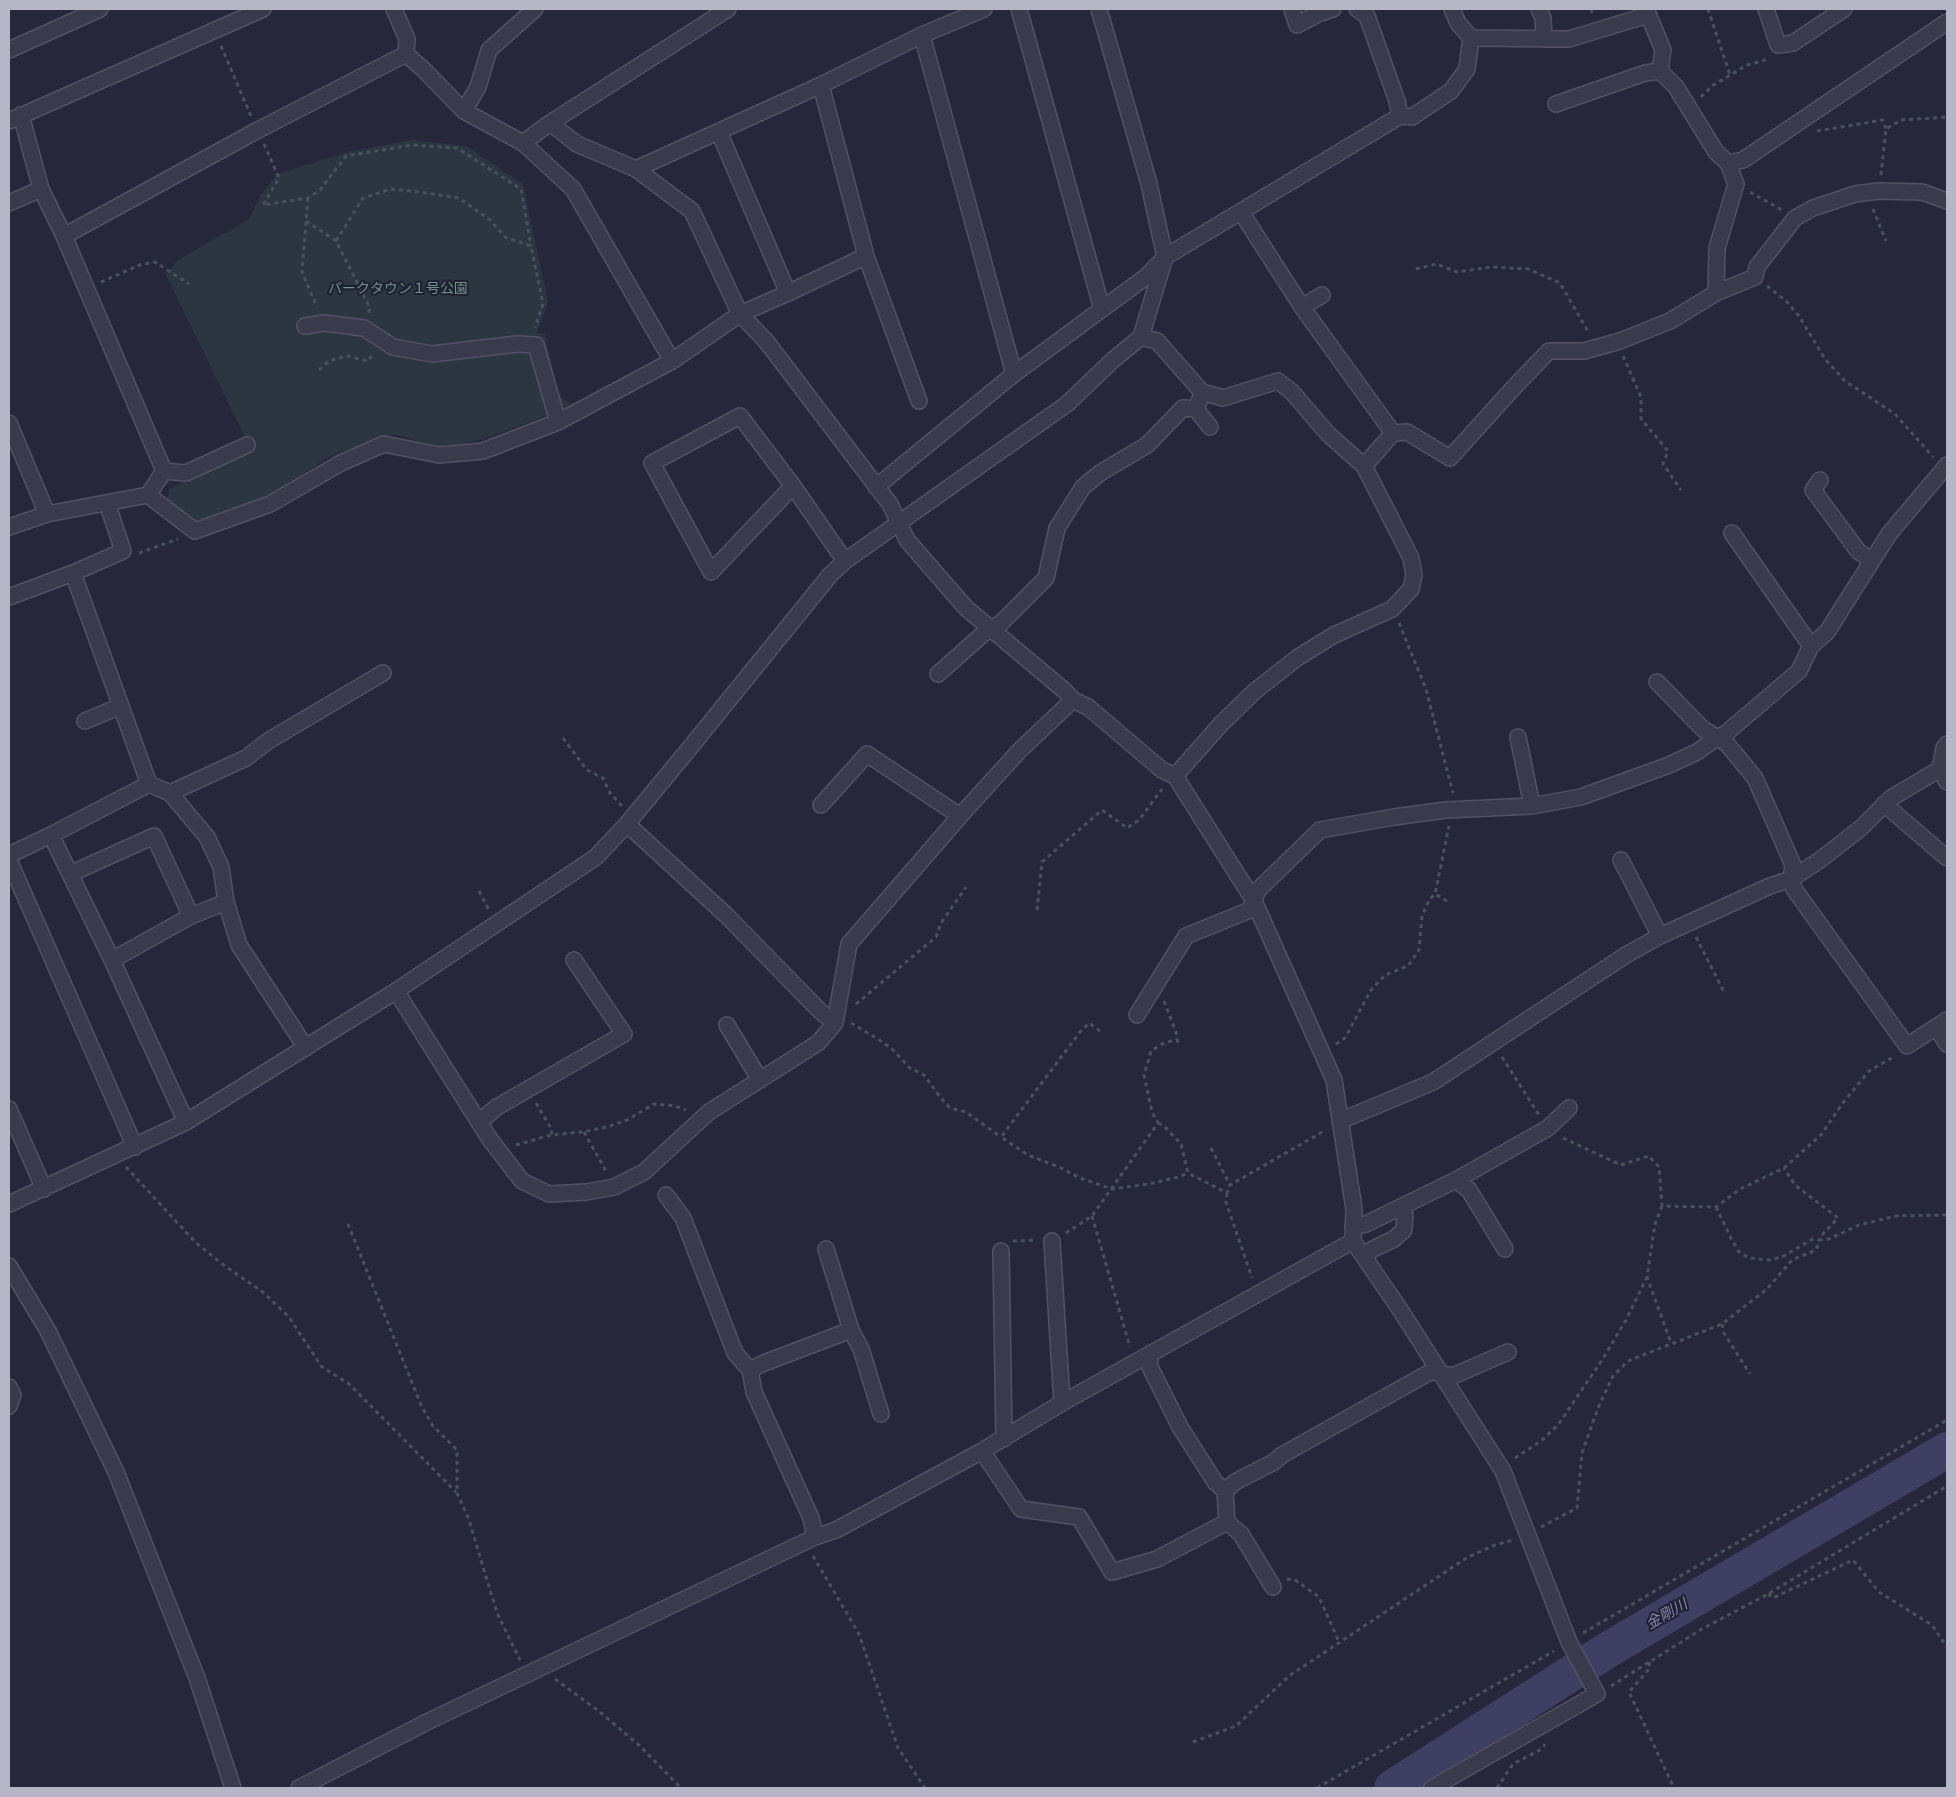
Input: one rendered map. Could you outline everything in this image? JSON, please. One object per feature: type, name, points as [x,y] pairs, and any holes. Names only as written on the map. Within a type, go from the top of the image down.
[{"type":"street","points":[[9,50],[100,9]]},
{"type":"street","points":[[164,471],[87,288],[41,189],[15,118],[263,9]]},
{"type":"street","points":[[394,9],[407,39],[406,54]]},
{"type":"street","points":[[523,143],[550,122],[728,9]]},
{"type":"street","points":[[636,168],[822,85],[922,35],[984,9]]},
{"type":"street","points":[[1019,9],[1102,308]]},
{"type":"street","points":[[9,1204],[186,1122],[396,991],[596,857],[632,818],[830,575],[845,561],[1067,404],[1113,360],[1141,337],[1165,257],[1149,184],[1099,9]]},
{"type":"street","points":[[1292,9],[1297,25],[1318,14],[1333,9]]},
{"type":"street","points":[[1357,9],[1367,16],[1397,101],[1400,116]]},
{"type":"street","points":[[876,487],[1014,374],[1147,276],[1165,257],[1400,116],[1412,117],[1451,91],[1467,69],[1471,38],[1458,23],[1452,9]]},
{"type":"street","points":[[1540,9],[1543,18],[1544,39]]},
{"type":"street","points":[[1766,9],[1778,44],[1793,43],[1844,9]]},
{"type":"street","points":[[464,111],[478,87],[488,50],[529,11]]},
{"type":"street","points":[[1471,38],[1569,40],[1647,12],[1663,50],[1660,71]]},
{"type":"street","points":[[1728,163],[1743,160],[1947,22]]},
{"type":"street","points":[[922,35],[1014,374]]},
{"type":"street","points":[[406,54],[464,111],[523,143],[573,189],[672,361]]},
{"type":"street","points":[[64,236],[258,130],[406,54]]},
{"type":"street","points":[[1556,104],[1645,73],[1660,71]]},
{"type":"street","points":[[1660,71],[1676,87],[1716,152],[1728,163],[1736,184],[1718,248],[1716,293]]},
{"type":"street","points":[[822,85],[866,256],[919,401]]},
{"type":"street","points":[[550,122],[577,144],[636,168],[692,212],[740,314],[766,341],[890,504],[907,540],[966,608],[1065,691],[1073,700],[1088,708],[1162,770],[1175,776],[1254,901],[1334,1080],[1354,1210],[1353,1234],[1364,1256],[1500,1465],[1569,1642],[1597,1694],[1432,1788]]},
{"type":"street","points":[[719,132],[788,293]]},
{"type":"street","points":[[9,203],[41,189]]},
{"type":"street","points":[[1364,466],[1393,433],[1408,432],[1450,458],[1516,384],[1549,351],[1584,351],[1620,341],[1670,321],[1716,293],[1755,277],[1757,267],[1795,218],[1813,208],[1855,194],[1879,191],[1922,192],[1947,201]]},
{"type":"street","points":[[1241,212],[1302,307],[1393,433]]},
{"type":"street","points":[[148,495],[195,531],[270,504],[341,463],[384,444],[439,455],[483,451],[558,422],[672,361],[740,314],[866,256]]},
{"type":"street","points":[[1302,307],[1322,295]]},
{"type":"street","points":[[305,326],[324,323],[364,328],[393,347],[432,354],[517,344],[536,345],[558,422]]},
{"type":"street","points":[[1141,337],[1157,341],[1202,392],[1223,398],[1278,381],[1292,392],[1328,434],[1364,466],[1411,558],[1414,575],[1411,589],[1392,610],[1334,635],[1298,658],[1262,685],[1221,724],[1175,776]]},
{"type":"street","points":[[1196,409],[1202,392]]},
{"type":"street","points":[[938,674],[990,628],[1001,623],[1046,578],[1057,528],[1083,488],[1100,474],[1147,445],[1183,408],[1196,409],[1210,427]]},
{"type":"street","points":[[793,486],[711,572],[652,463],[740,416],[793,486],[845,561]]},
{"type":"street","points":[[9,423],[48,514]]},
{"type":"street","points":[[164,471],[186,473],[247,445]]},
{"type":"street","points":[[1137,1015],[1186,936],[1250,910],[1258,890],[1320,830],[1446,810],[1532,806],[1581,797],[1669,766],[1697,752],[1725,734],[1799,671],[1811,646],[1827,632],[1890,534],[1945,467]]},
{"type":"street","points":[[9,527],[48,514],[148,495],[164,471]]},
{"type":"street","points":[[1820,480],[1813,490],[1858,551],[1872,561]]},
{"type":"street","points":[[9,597],[73,573],[123,551],[107,503]]},
{"type":"street","points":[[1732,532],[1811,646]]},
{"type":"street","points":[[73,573],[150,784],[170,793],[208,837],[221,867],[226,902],[239,945],[306,1048]]},
{"type":"street","points":[[170,793],[246,758],[268,741],[383,673]]},
{"type":"street","points":[[1657,682],[1703,729],[1727,744],[1755,778],[1793,865],[1791,880],[1794,888],[1907,1046],[1942,1024],[1947,1044]]},
{"type":"street","points":[[396,991],[479,1122],[522,1181],[549,1194],[586,1192],[614,1187],[644,1172],[709,1112],[818,1043],[835,1023],[849,944],[1020,750],[1073,700]]},
{"type":"street","points":[[85,720],[121,706]]},
{"type":"street","points":[[1518,736],[1532,806]]},
{"type":"street","points":[[1340,1121],[1433,1082],[1626,954],[1660,936],[1770,886],[1791,880],[1861,828],[1891,798],[1945,773],[1944,748],[1947,744]]},
{"type":"street","points":[[821,805],[867,754],[960,816]]},
{"type":"street","points":[[9,855],[150,784]]},
{"type":"street","points":[[1884,804],[1947,858]]},
{"type":"street","points":[[632,818],[820,1011],[835,1023]]},
{"type":"street","points":[[51,835],[112,960],[186,1122]]},
{"type":"street","points":[[70,874],[154,836],[191,916]]},
{"type":"street","points":[[9,860],[135,1147]]},
{"type":"street","points":[[1621,860],[1660,936]]},
{"type":"street","points":[[112,960],[191,916],[226,902]]},
{"type":"street","points":[[479,1122],[497,1108],[624,1034],[574,960]]},
{"type":"street","points":[[727,1026],[760,1080]]},
{"type":"street","points":[[299,1788],[429,1721],[815,1537],[836,1530],[1004,1439],[1062,1402],[1257,1294],[1366,1224],[1456,1180],[1548,1128],[1569,1108]]},
{"type":"street","points":[[9,1109],[44,1189]]},
{"type":"street","points":[[1456,1180],[1468,1190],[1504,1249]]},
{"type":"street","points":[[666,1195],[683,1218],[734,1353],[750,1370],[754,1392],[810,1518],[815,1537]]},
{"type":"street","points":[[1364,1256],[1373,1249],[1394,1239],[1404,1230],[1405,1215],[1400,1209]]},
{"type":"street","points":[[1052,1241],[1062,1402]]},
{"type":"street","points":[[826,1248],[851,1330],[861,1349],[881,1414]]},
{"type":"street","points":[[1001,1251],[1004,1439]]},
{"type":"street","points":[[9,1266],[48,1331],[116,1472],[197,1678],[233,1788]]},
{"type":"street","points":[[750,1370],[851,1330]]},
{"type":"street","points":[[1225,1491],[1235,1482],[1274,1462],[1282,1455],[1432,1371],[1443,1375],[1455,1375],[1508,1352]]},
{"type":"street","points":[[1151,1353],[1150,1365],[1180,1427],[1215,1482],[1225,1491],[1227,1522],[1241,1534],[1270,1582]]},
{"type":"street","points":[[9,1387],[13,1396],[9,1406]]},
{"type":"street","points":[[982,1451],[1021,1510],[1079,1516],[1112,1572],[1157,1559],[1227,1522]]},
{"type":"path","points":[[1708,9],[1730,75]]},
{"type":"path","points":[[214,30],[279,178],[263,205],[308,198],[320,190],[346,156],[412,145],[457,148],[521,189],[544,304],[529,345]]},
{"type":"path","points":[[1689,108],[1712,86],[1730,75],[1747,65],[1771,59],[1778,44]]},
{"type":"path","points":[[1886,129],[1901,120],[1947,117]]},
{"type":"path","points":[[1794,125],[1813,132],[1884,120],[1886,129],[1879,191],[1870,201],[1886,241]]},
{"type":"path","points":[[1736,184],[1795,218]]},
{"type":"path","points":[[336,241],[363,198],[391,189],[459,198],[490,220],[505,237],[531,246]]},
{"type":"path","points":[[308,198],[302,272],[324,323]]},
{"type":"path","points":[[306,221],[336,241],[369,306],[370,332]]},
{"type":"path","points":[[87,288],[140,265],[155,262],[188,284]]},
{"type":"path","points":[[1755,277],[1786,300],[1799,316],[1825,359],[1844,381],[1895,414],[1945,467]]},
{"type":"path","points":[[319,370],[329,361],[347,356],[368,361],[383,340]]},
{"type":"path","points":[[123,551],[134,555],[195,531]]},
{"type":"path","points":[[1322,1052],[1346,1038],[1371,990],[1385,975],[1408,966],[1419,950],[1422,916],[1429,900],[1435,894],[1450,822],[1446,810],[1456,804],[1426,689],[1399,622],[1392,610]]},
{"type":"path","points":[[563,738],[587,770],[603,778],[610,793],[632,818]]},
{"type":"path","points":[[1037,910],[1042,862],[1102,810],[1127,828],[1140,820],[1163,786],[1175,776]]},
{"type":"path","points":[[835,1023],[936,937],[941,923],[966,887]]},
{"type":"path","points":[[1435,894],[1447,901]]},
{"type":"path","points":[[1689,923],[1725,994]]},
{"type":"path","points":[[1160,979],[1163,998],[1176,1032],[1178,1046]]},
{"type":"path","points":[[1001,1137],[1089,1022],[1100,1031]]},
{"type":"path","points":[[835,1023],[850,1023],[892,1048],[910,1068],[924,1075],[950,1108],[966,1112],[1028,1155],[1060,1167],[1080,1178],[1112,1189],[1149,1184],[1188,1173]]},
{"type":"path","points":[[1177,1039],[1162,1044],[1151,1051],[1144,1075],[1152,1112],[1158,1123],[1165,1127],[1181,1144],[1188,1173],[1226,1193]]},
{"type":"path","points":[[1494,1042],[1552,1132],[1621,1165],[1649,1156],[1659,1167],[1662,1206],[1655,1224],[1647,1277],[1626,1320],[1604,1357],[1558,1425],[1541,1441],[1500,1465]]},
{"type":"path","points":[[1662,1206],[1716,1206],[1740,1189],[1784,1168],[1821,1135],[1842,1104],[1870,1071],[1896,1056],[1907,1046]]},
{"type":"path","points":[[528,1090],[552,1130],[551,1135]]},
{"type":"path","points":[[501,1154],[515,1145],[551,1135],[584,1132],[607,1127],[626,1120],[654,1104],[675,1106],[691,1112],[709,1112]]},
{"type":"path","points":[[1257,1294],[1226,1202],[1226,1193],[1230,1185],[1340,1121]]},
{"type":"path","points":[[1001,1251],[1004,1241],[1052,1241],[1076,1228],[1092,1216],[1158,1123]]},
{"type":"path","points":[[584,1132],[614,1187]]},
{"type":"path","points":[[1210,1148],[1230,1185]]},
{"type":"path","points":[[118,1155],[126,1168],[196,1243],[264,1293],[289,1317],[321,1366],[349,1384],[430,1463],[457,1493],[468,1517],[497,1613],[527,1674]]},
{"type":"path","points":[[1193,1742],[1236,1726],[1289,1676],[1468,1557],[1495,1545],[1528,1536],[1577,1508],[1582,1453],[1598,1408],[1614,1376],[1628,1361],[1722,1324],[1767,1289],[1792,1260],[1816,1250],[1821,1236],[1838,1218],[1795,1185],[1784,1168]]},
{"type":"path","points":[[1716,1206],[1739,1252],[1749,1258],[1768,1260],[1782,1257],[1813,1239],[1830,1239],[1859,1225],[1896,1216],[1947,1215]]},
{"type":"path","points":[[1092,1216],[1134,1362]]},
{"type":"path","points":[[348,1224],[420,1405],[433,1426],[457,1450],[457,1493]]},
{"type":"path","points":[[1647,1277],[1671,1343]]},
{"type":"path","points":[[1722,1324],[1724,1333],[1750,1374]]},
{"type":"path","points":[[1317,1788],[1947,1420]]},
{"type":"path","points":[[1597,1694],[1702,1629],[1768,1594],[1947,1486]]},
{"type":"path","points":[[815,1537],[811,1552],[859,1634],[898,1748],[925,1788]]},
{"type":"path","points":[[1768,1594],[1773,1598],[1853,1560],[1879,1592],[1932,1625],[1947,1647]]},
{"type":"path","points":[[1270,1582],[1295,1580],[1319,1597],[1339,1642]]},
{"type":"path","points":[[1649,1662],[1650,1668],[1629,1692],[1674,1788]]},
{"type":"path","points":[[542,1667],[559,1683],[600,1712],[640,1746],[680,1788]]},
{"type":"green space","name":"パークタウン１号公園","points":[[411,140],[466,146],[523,184],[548,302],[537,333],[545,334],[558,395],[572,405],[480,440],[439,447],[393,434],[330,456],[286,486],[259,499],[196,522],[166,503],[169,489],[251,450],[166,275],[178,260],[249,219],[260,196],[277,174],[347,152]]},
{"type":"waterway","name":"金剛川","points":[[1392,1788],[1606,1651],[1947,1450]]}]
